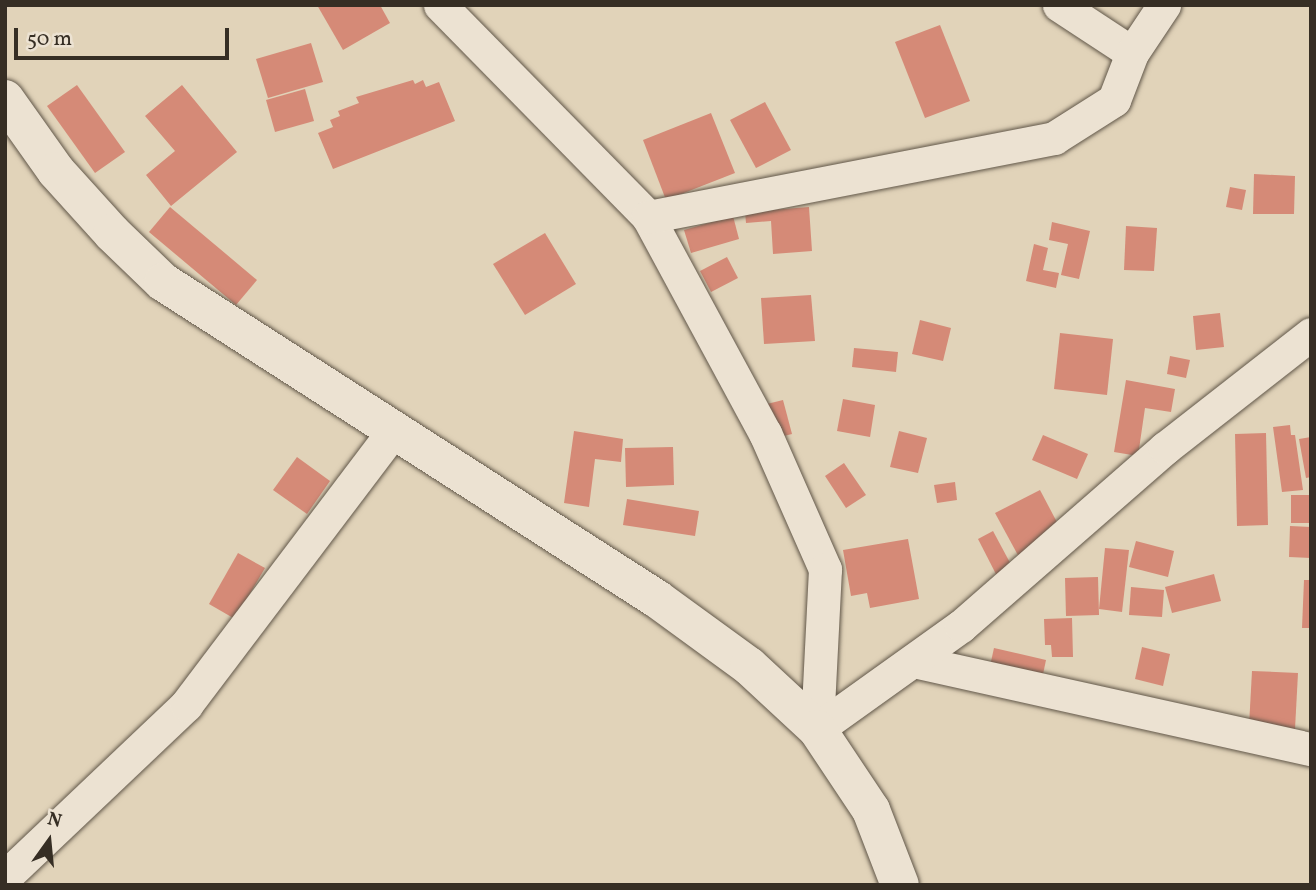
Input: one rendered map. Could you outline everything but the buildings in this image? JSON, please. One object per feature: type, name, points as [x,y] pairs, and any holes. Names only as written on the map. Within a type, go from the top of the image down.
[{"type":"street","points":[[440,5],[648,217],[765,433],[825,569],[817,729]]},
{"type":"street","points":[[1059,5],[1132,52]]},
{"type":"street","points":[[648,217],[1054,138],[1114,100],[1132,52],[1164,5]]},
{"type":"street","points":[[5,99],[57,171],[111,233],[163,282],[657,599],[749,666],[817,729],[871,810],[900,885]]},
{"type":"street","points":[[817,729],[961,626],[1165,448],[1311,334]]},
{"type":"street","points":[[5,877],[186,705],[393,431]]},
{"type":"street","points":[[913,661],[1311,749]]}]
